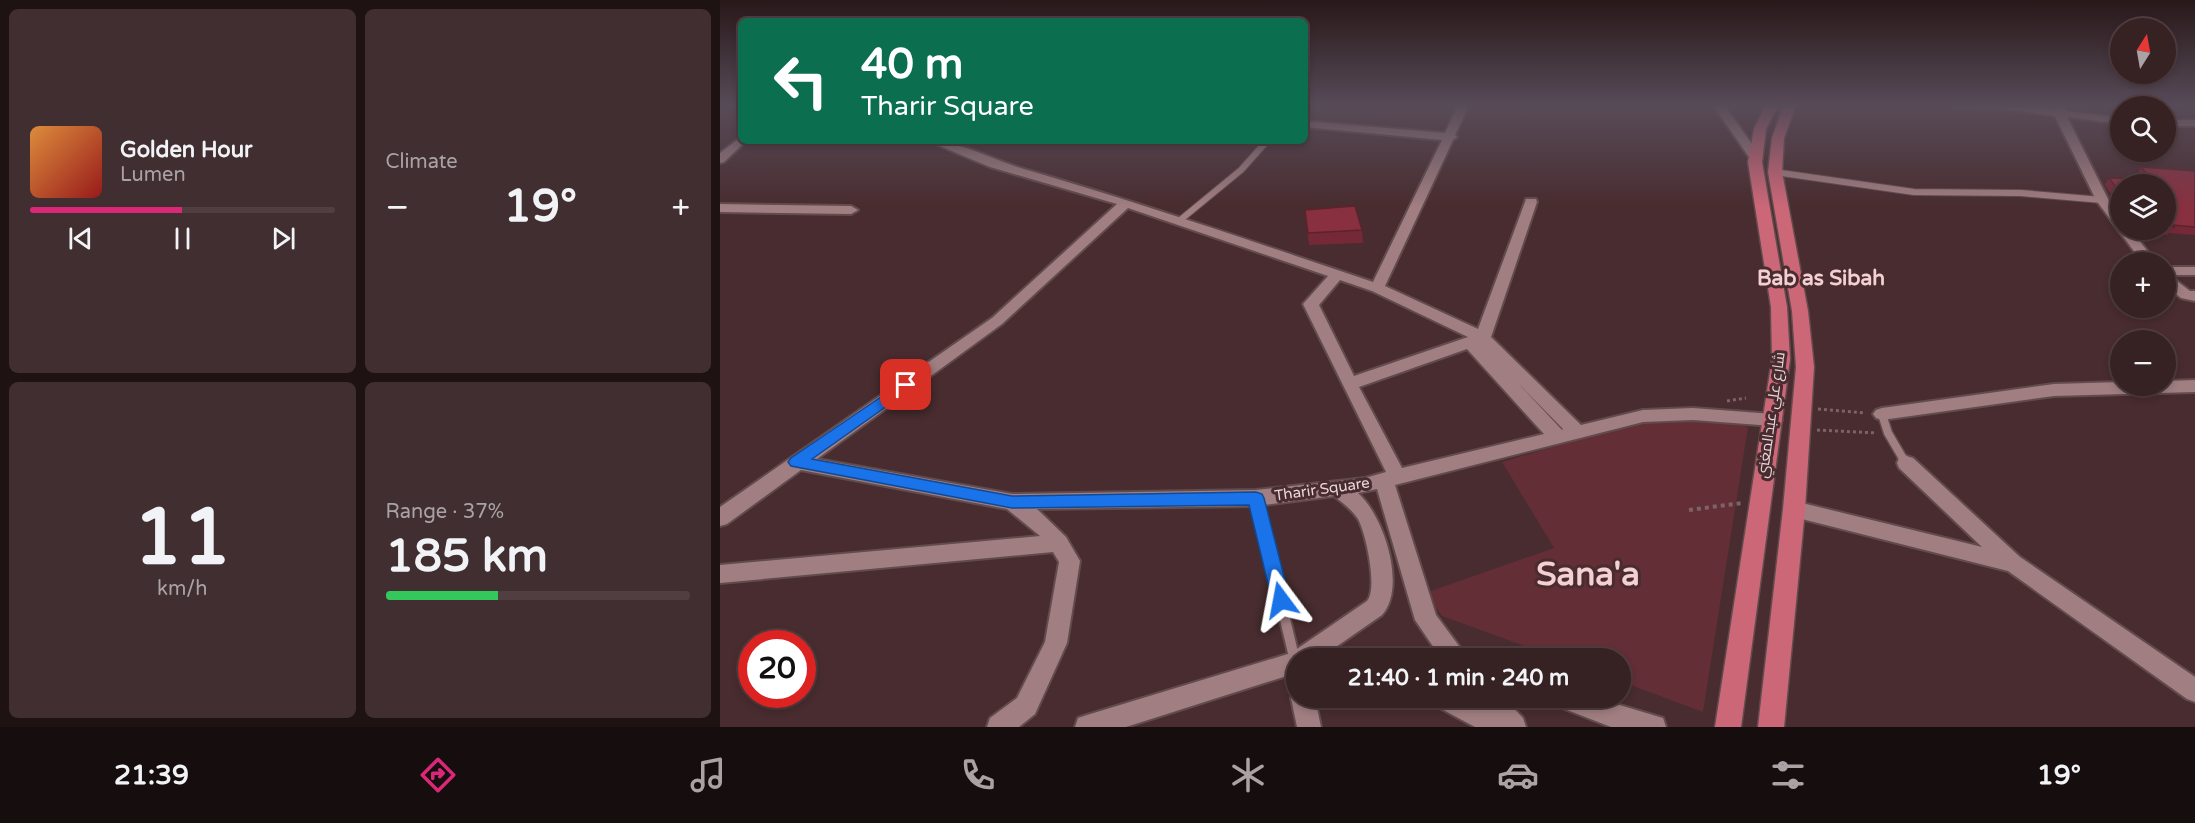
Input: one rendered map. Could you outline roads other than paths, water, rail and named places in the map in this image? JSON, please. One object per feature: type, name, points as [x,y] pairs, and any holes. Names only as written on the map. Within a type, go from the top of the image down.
[{"type":"main road","name":"شارع علي عبدالمغني","points":[[1728,727],[1781,359],[1779,307],[1755,157],[1758,139]]},
{"type":"main road","name":"شارع علي عبدالمغني","points":[[1771,727],[1794,509],[1805,367],[1800,311],[1775,172],[1776,139]]},
{"type":"street","points":[[1377,288],[1450,139]]},
{"type":"street","points":[[1744,139],[1755,157]]},
{"type":"street","points":[[2074,139],[2102,200],[2110,211]]},
{"type":"street","points":[[720,159],[738,143]]},
{"type":"street","points":[[942,144],[994,164],[1126,203],[1377,288],[1477,341],[1576,431]]},
{"type":"street","points":[[1477,341],[1531,202]]},
{"type":"street","points":[[720,518],[997,321],[1126,203]]},
{"type":"street","points":[[720,208],[851,210]]},
{"type":"street","points":[[2132,240],[2141,252]]},
{"type":"street","points":[[2176,272],[2195,271]]},
{"type":"street","points":[[1338,274],[1311,304],[1391,478]]},
{"type":"street","points":[[2176,287],[2186,295],[2195,296]]},
{"type":"street","points":[[1349,384],[1477,341]]},
{"type":"street","points":[[1477,341],[1557,436]]},
{"type":"street","points":[[1879,414],[2054,390],[2195,386]]},
{"type":"street","name":"Tharir Square","points":[[796,462],[1012,502],[1256,498],[1337,488],[1391,478],[1643,416],[1668,414],[1773,420]]},
{"type":"street","points":[[1906,463],[2013,563],[2195,691]]},
{"type":"street","name":"Tharir Square","points":[[1391,478],[1419,603],[1426,620],[1449,648]]},
{"type":"street","points":[[1315,648],[1371,611],[1382,597],[1383,586],[1370,523],[1356,502],[1337,488]]},
{"type":"street","points":[[999,727],[1026,706],[1056,643],[1070,561],[1040,520],[1012,502]]},
{"type":"street","points":[[1794,509],[2013,563]]},
{"type":"street","points":[[720,574],[1059,543]]},
{"type":"street","points":[[1087,727],[1286,665]]},
{"type":"street","points":[[1305,708],[1309,727]]},
{"type":"street","points":[[1465,708],[1495,727]]},
{"type":"street","points":[[1497,708],[1514,727]]},
{"type":"street","points":[[1592,708],[1654,727]]},
{"type":"lane","points":[[1179,221],[1241,170],[1264,144]]},
{"type":"lane","points":[[1775,172],[1914,192],[2021,193],[2102,200]]},
{"type":"lane","points":[[1879,414],[1887,433],[1906,463]]},
{"type":"lane","points":[[1256,498],[1293,648]]},
{"type":"district","name":"Bab as Sibah","points":[[1821,278]]},
{"type":"district","name":"Sana'a","points":[[1588,573]]}]
